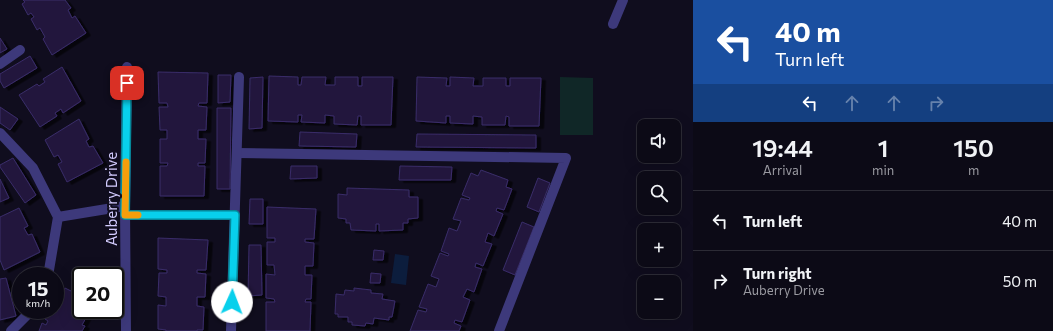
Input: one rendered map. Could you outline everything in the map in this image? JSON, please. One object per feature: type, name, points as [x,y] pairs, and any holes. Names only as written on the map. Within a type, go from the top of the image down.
[{"type":"street","points":[[613,24],[623,0]]},
{"type":"street","points":[[0,64],[20,50]]},
{"type":"street","name":"Auberry Drive","points":[[126,331],[125,210],[127,67]]},
{"type":"street","points":[[231,331],[239,77]]},
{"type":"street","points":[[0,132],[33,168],[58,217],[50,267]]},
{"type":"street","points":[[237,153],[566,158],[499,331]]},
{"type":"street","points":[[58,217],[125,210],[235,215]]},
{"type":"street","points":[[11,331],[23,319]]},
{"type":"green space","points":[[560,77],[593,78],[593,135],[560,135]]},
{"type":"water","points":[[395,254],[409,256],[406,285],[391,283]]},
{"type":"building","points":[[23,0],[65,0],[71,8],[68,10],[72,18],[75,16],[86,33],[52,55],[43,39],[45,37],[40,28],[37,30],[31,19],[34,17],[31,13],[28,15],[22,4],[25,2]]},
{"type":"building","points":[[0,38],[7,49],[0,53]]},
{"type":"building","points":[[30,56],[37,68],[4,88],[0,81],[0,74]]},
{"type":"building","points":[[62,67],[81,101],[63,113],[61,109],[55,113],[57,116],[40,127],[19,95],[37,84],[39,86],[45,82],[43,79]]},
{"type":"building","points":[[158,72],[208,73],[207,103],[199,103],[198,106],[207,107],[206,130],[198,130],[198,139],[206,139],[205,163],[198,163],[198,166],[205,166],[204,196],[160,196],[160,166],[167,166],[168,163],[160,163],[160,139],[167,139],[167,130],[160,130],[159,107],[168,107],[167,103],[159,103]]},
{"type":"building","points":[[218,75],[231,75],[230,102],[218,103]]},
{"type":"building","points":[[269,76],[298,77],[298,85],[301,85],[302,77],[326,77],[325,85],[335,85],[335,77],[358,77],[358,86],[362,86],[362,77],[393,77],[391,125],[361,125],[361,116],[358,116],[357,125],[334,124],[334,116],[325,115],[325,123],[301,122],[302,115],[298,115],[298,122],[268,121]]},
{"type":"building","points":[[263,77],[262,128],[249,129],[250,78]]},
{"type":"building","points":[[417,77],[447,78],[446,86],[450,86],[450,77],[474,78],[473,86],[483,86],[483,78],[506,78],[506,86],[510,86],[510,78],[541,78],[539,126],[509,126],[509,117],[506,116],[505,125],[482,125],[482,117],[473,116],[473,124],[450,123],[450,116],[446,116],[446,123],[416,121]]},
{"type":"building","points":[[0,107],[18,119],[10,130],[0,123]]},
{"type":"building","points":[[217,108],[231,108],[230,189],[217,189]]},
{"type":"building","points":[[79,119],[89,139],[86,141],[89,147],[93,146],[103,163],[67,182],[58,164],[62,162],[58,155],[54,157],[45,140]]},
{"type":"building","points":[[300,132],[357,134],[356,147],[299,146]]},
{"type":"building","points":[[417,134],[536,135],[536,148],[416,147]]},
{"type":"building","points":[[13,158],[36,195],[25,203],[0,167],[0,165]]},
{"type":"building","points":[[291,166],[317,166],[317,178],[290,179]]},
{"type":"building","points":[[400,166],[452,167],[451,180],[399,180]]},
{"type":"building","points":[[481,170],[508,180],[506,187],[512,189],[504,210],[497,208],[496,211],[503,214],[494,236],[488,233],[485,242],[492,244],[483,266],[476,263],[475,267],[482,269],[474,292],[467,289],[463,297],[470,300],[462,322],[455,320],[454,323],[461,326],[459,331],[410,331],[418,310],[426,312],[427,309],[419,307],[428,284],[436,287],[439,279],[431,276],[440,253],[448,256],[449,254],[441,251],[449,228],[457,231],[461,221],[453,219],[461,198],[469,200],[470,198],[462,195],[471,173],[478,176]]},
{"type":"building","points":[[538,178],[550,183],[539,212],[527,207]]},
{"type":"building","points":[[0,179],[9,198],[0,202]]},
{"type":"building","points":[[347,188],[409,190],[409,197],[418,197],[418,218],[408,219],[408,223],[403,223],[403,230],[379,231],[379,224],[376,224],[376,231],[351,230],[350,223],[346,223],[346,219],[338,218],[338,194],[347,195]]},
{"type":"building","points":[[250,199],[263,199],[263,224],[249,224]]},
{"type":"building","points":[[267,207],[316,209],[314,239],[305,239],[305,242],[314,243],[313,266],[305,266],[305,275],[312,275],[311,299],[306,299],[305,302],[311,302],[310,331],[266,331],[266,302],[275,302],[274,299],[266,298],[266,274],[275,275],[274,265],[267,265],[267,242],[275,242],[275,238],[267,238]]},
{"type":"building","points":[[19,208],[28,226],[24,228],[28,235],[32,234],[40,252],[4,270],[0,260],[0,217]]},
{"type":"building","points":[[522,222],[534,227],[515,275],[503,270]]},
{"type":"building","points":[[158,238],[208,240],[206,270],[197,270],[197,273],[206,274],[205,297],[197,297],[197,306],[204,307],[203,330],[166,331],[158,329],[158,305],[166,306],[166,297],[158,296],[159,273],[167,273],[167,270],[158,269]]},
{"type":"building","points":[[249,245],[261,245],[262,295],[248,296]]},
{"type":"building","points":[[374,250],[384,251],[383,260],[373,260]]},
{"type":"building","points":[[371,273],[381,274],[380,283],[370,283]]},
{"type":"building","points":[[6,278],[12,301],[12,317],[0,320],[0,279]]},
{"type":"building","points":[[65,288],[72,292],[72,319],[85,319],[82,325],[85,326],[82,331],[39,331],[42,323],[46,325],[48,321],[45,319],[64,319],[64,290]]},
{"type":"building","points":[[354,288],[371,290],[371,293],[383,294],[382,299],[395,301],[392,317],[389,317],[389,320],[374,318],[373,324],[366,323],[365,326],[352,325],[352,322],[348,322],[348,317],[338,317],[338,314],[335,314],[336,294],[344,295],[345,290],[354,291]]},
{"type":"slow traffic","points":[[126,162],[125,215],[138,215]]},
{"type":"route","points":[[127,83],[125,215],[235,215],[232,302]]}]
